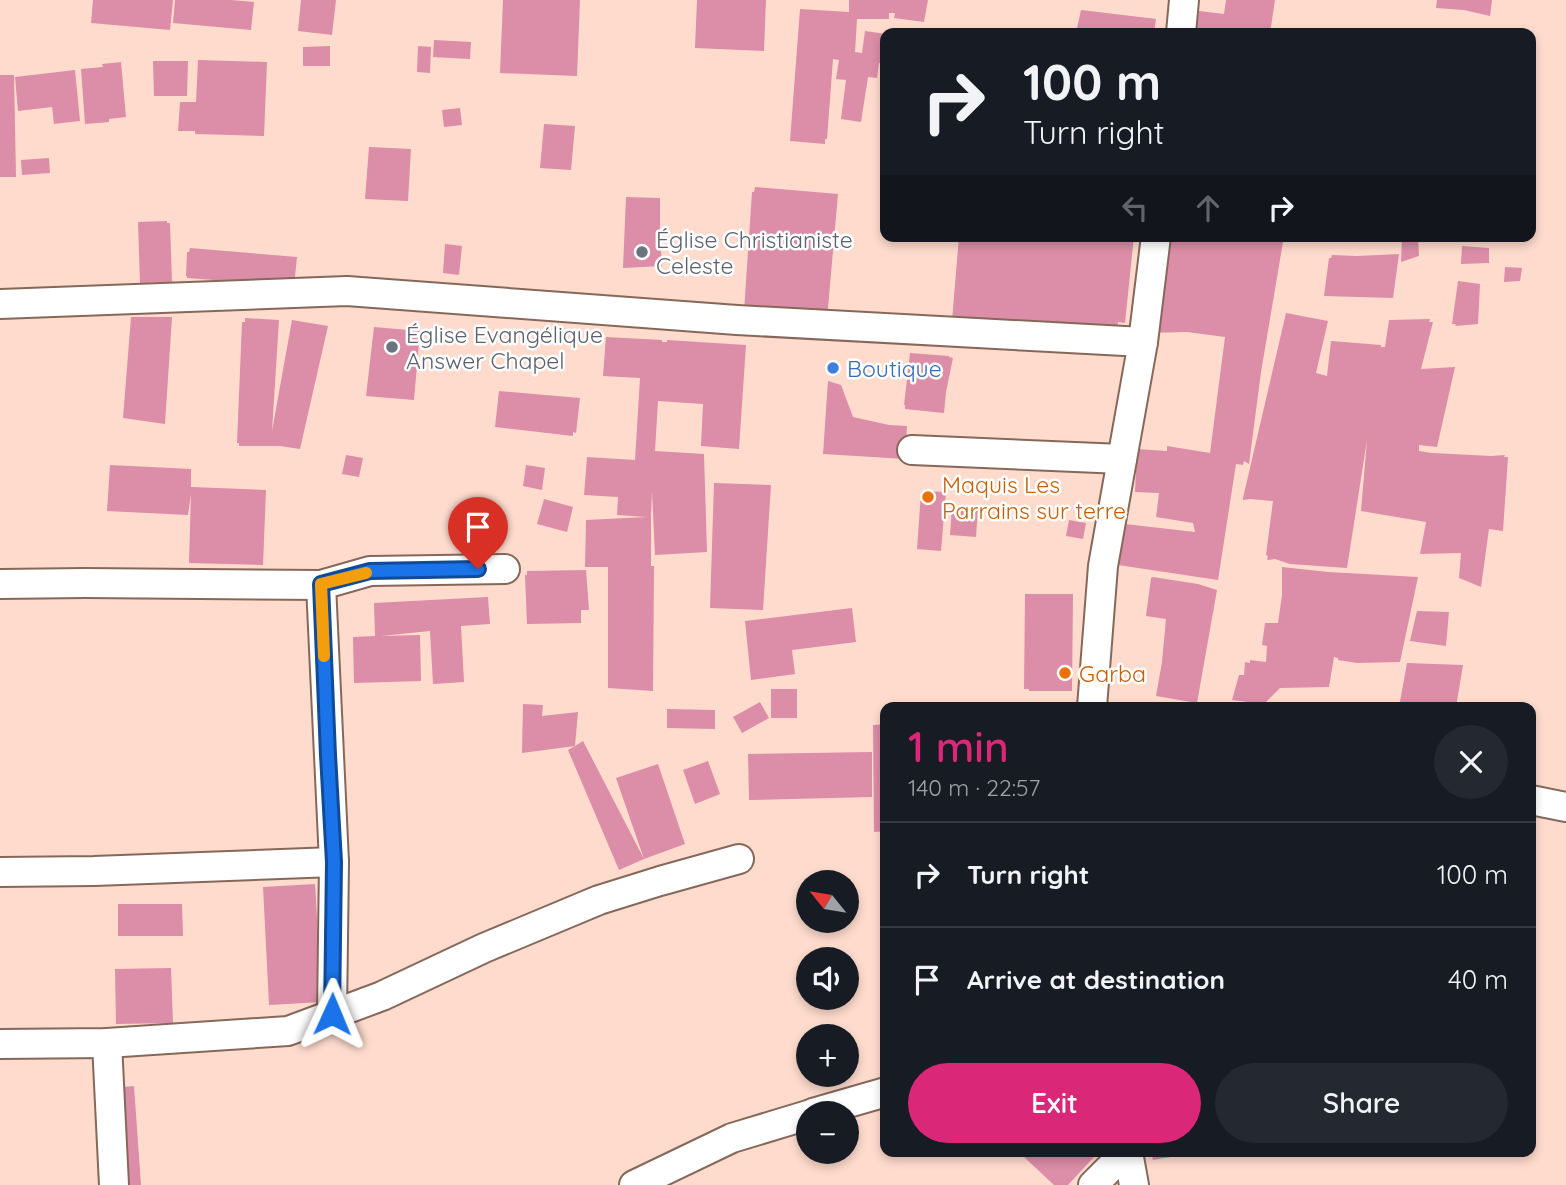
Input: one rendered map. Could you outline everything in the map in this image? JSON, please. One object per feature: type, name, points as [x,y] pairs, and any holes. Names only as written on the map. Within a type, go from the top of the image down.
[{"type":"street","points":[[1181,28],[1184,0]]},
{"type":"street","points":[[1092,702],[1102,566],[1143,342],[1155,242]]},
{"type":"street","points":[[0,304],[347,291],[724,319],[1143,342]]},
{"type":"street","points":[[912,450],[1122,459]]},
{"type":"street","points":[[0,584],[321,584],[370,571],[505,569]]},
{"type":"street","points":[[321,584],[334,862],[332,1014]]},
{"type":"street","points":[[1536,801],[1566,807]]},
{"type":"street","points":[[0,1044],[107,1043],[288,1031],[382,996],[484,948],[599,900],[739,859]]},
{"type":"street","points":[[0,872],[334,862]]},
{"type":"street","points":[[107,1043],[114,1185]]},
{"type":"street","points":[[855,1101],[880,1094]]},
{"type":"street","points":[[634,1185],[732,1138],[796,1119]]},
{"type":"street","points":[[1093,1185],[1122,1157]]},
{"type":"street","points":[[1128,1157],[1134,1185]]},
{"type":"building","points":[[93,0],[173,0],[170,30],[91,23]]},
{"type":"building","points":[[175,0],[254,2],[251,30],[173,23]]},
{"type":"building","points":[[301,0],[336,0],[332,35],[298,31]]},
{"type":"building","points":[[503,0],[580,0],[577,76],[500,73]]},
{"type":"building","points":[[697,0],[766,0],[764,51],[695,48]]},
{"type":"building","points":[[849,0],[928,0],[924,22],[894,18],[895,13],[889,13],[889,19],[857,19],[855,52],[862,53],[865,31],[880,33],[877,78],[868,77],[861,122],[841,119],[846,80],[836,79],[839,60],[833,59],[825,144],[790,141],[800,9],[849,12]]},
{"type":"building","points":[[1226,0],[1275,0],[1271,28],[1197,28],[1199,11],[1224,14]]},
{"type":"building","points":[[1437,0],[1492,0],[1490,16],[1464,10],[1436,8]]},
{"type":"building","points":[[1081,10],[1156,19],[1155,28],[1077,28]]},
{"type":"building","points":[[434,40],[471,42],[470,59],[433,57]]},
{"type":"building","points":[[330,46],[330,66],[303,66],[303,47]]},
{"type":"building","points":[[418,46],[431,47],[430,73],[417,72]]},
{"type":"building","points":[[198,60],[267,62],[264,136],[178,131],[180,102],[196,102]]},
{"type":"building","points":[[153,61],[188,61],[187,96],[154,96]]},
{"type":"building","points":[[121,62],[126,117],[85,124],[81,69]]},
{"type":"building","points":[[75,70],[80,121],[54,124],[52,107],[18,111],[15,77]]},
{"type":"building","points":[[0,75],[14,75],[16,177],[0,177]]},
{"type":"building","points":[[460,108],[462,125],[444,127],[442,110]]},
{"type":"building","points":[[544,124],[575,126],[571,170],[540,168]]},
{"type":"building","points":[[369,147],[411,149],[408,201],[365,199]]},
{"type":"building","points":[[49,158],[50,173],[22,175],[21,160]]},
{"type":"building","points":[[755,187],[838,194],[827,319],[744,312],[752,192]]},
{"type":"building","points":[[626,197],[660,198],[662,266],[623,268]]},
{"type":"building","points":[[138,222],[170,223],[172,282],[140,283]]},
{"type":"building","points":[[959,242],[1133,242],[1125,323],[1118,322],[1117,336],[952,321]]},
{"type":"building","points":[[1167,242],[1283,242],[1249,464],[1244,461],[1243,465],[1236,464],[1218,580],[1118,565],[1125,524],[1195,532],[1193,523],[1156,517],[1159,493],[1135,492],[1137,449],[1167,451],[1167,446],[1210,453],[1225,337],[1187,332],[1144,333]]},
{"type":"building","points":[[1402,242],[1418,242],[1419,256],[1401,262]]},
{"type":"building","points":[[445,244],[462,246],[459,275],[443,273]]},
{"type":"building","points":[[1462,246],[1489,248],[1489,263],[1461,264]]},
{"type":"building","points":[[190,248],[297,257],[294,286],[187,278],[187,252]]},
{"type":"building","points":[[1399,254],[1393,298],[1324,296],[1329,258],[1332,255]]},
{"type":"building","points":[[1505,267],[1522,268],[1520,281],[1504,282]]},
{"type":"building","points":[[1458,281],[1480,284],[1478,324],[1452,324]]},
{"type":"building","points":[[1286,313],[1328,321],[1316,373],[1327,376],[1331,341],[1385,347],[1389,320],[1430,319],[1429,322],[1433,322],[1421,369],[1455,367],[1437,447],[1419,445],[1419,451],[1508,457],[1503,531],[1489,529],[1481,587],[1459,578],[1461,553],[1420,554],[1426,522],[1361,511],[1367,440],[1347,568],[1267,560],[1273,501],[1243,498]]},
{"type":"building","points":[[131,317],[172,317],[165,424],[123,418]]},
{"type":"building","points":[[245,318],[279,320],[272,431],[292,320],[328,326],[300,449],[239,446],[237,443],[242,322],[245,322]]},
{"type":"building","points":[[374,327],[420,331],[414,400],[366,396]]},
{"type":"building","points":[[606,337],[746,345],[739,449],[701,446],[703,404],[658,401],[655,451],[704,454],[707,552],[655,555],[652,491],[653,691],[608,688],[608,567],[585,567],[586,520],[647,517],[617,515],[618,497],[584,495],[587,457],[635,460],[640,378],[603,376]]},
{"type":"building","points":[[910,353],[953,358],[944,413],[905,409]]},
{"type":"building","points":[[828,381],[841,385],[853,417],[907,426],[905,459],[823,454]]},
{"type":"building","points":[[499,391],[580,398],[576,433],[573,432],[573,436],[495,427]]},
{"type":"building","points":[[346,455],[363,458],[359,477],[342,474]]},
{"type":"building","points":[[110,465],[191,469],[191,487],[266,490],[263,565],[189,563],[191,494],[188,515],[107,511]]},
{"type":"building","points":[[526,465],[545,468],[542,490],[523,486]]},
{"type":"building","points":[[714,483],[771,485],[763,610],[710,608]]},
{"type":"building","points":[[946,492],[941,551],[917,549],[921,493]]},
{"type":"building","points":[[544,499],[573,507],[567,532],[537,524]]},
{"type":"building","points":[[952,506],[978,508],[976,537],[950,535]]},
{"type":"building","points":[[1069,520],[1086,523],[1083,539],[1066,536]]},
{"type":"building","points":[[1282,567],[1418,577],[1400,662],[1357,663],[1334,657],[1329,687],[1280,688],[1266,702],[1232,700],[1239,675],[1244,675],[1245,662],[1266,662],[1267,646],[1262,645],[1265,623],[1278,623]]},
{"type":"building","points":[[586,570],[589,610],[581,610],[581,623],[527,624],[527,571]]},
{"type":"building","points":[[1151,578],[1198,584],[1217,590],[1197,702],[1156,696],[1166,619],[1146,616]]},
{"type":"building","points":[[1025,594],[1073,594],[1072,691],[1024,689]]},
{"type":"building","points":[[488,597],[490,624],[461,626],[464,682],[433,684],[430,631],[381,636],[420,635],[421,681],[354,683],[353,637],[375,636],[374,603]]},
{"type":"building","points":[[852,608],[856,642],[792,650],[795,674],[751,680],[745,621]]},
{"type":"building","points":[[1417,611],[1449,612],[1446,646],[1410,641]]},
{"type":"building","points":[[1407,663],[1463,665],[1457,702],[1400,702]]},
{"type":"building","points":[[771,689],[797,689],[797,718],[771,718]]},
{"type":"building","points":[[760,702],[769,718],[742,733],[733,717]]},
{"type":"building","points":[[523,704],[543,705],[542,716],[578,712],[575,746],[522,753]]},
{"type":"building","points":[[667,709],[715,710],[715,729],[667,728]]},
{"type":"building","points":[[880,724],[880,832],[874,832],[873,725]]},
{"type":"building","points":[[583,741],[644,859],[619,870],[568,750]]},
{"type":"building","points":[[872,752],[872,797],[749,800],[748,754]]},
{"type":"building","points":[[708,761],[720,794],[695,804],[683,770]]},
{"type":"building","points":[[658,764],[685,844],[644,859],[616,778]]},
{"type":"building","points":[[315,884],[322,1002],[269,1005],[263,887]]},
{"type":"building","points":[[118,904],[182,904],[183,936],[118,936]]},
{"type":"building","points":[[171,968],[173,1023],[116,1024],[115,969]]},
{"type":"building","points":[[134,1086],[141,1185],[118,1185],[112,1088]]},
{"type":"building","points":[[1024,1157],[1094,1157],[1068,1185],[1054,1185]]},
{"type":"slow traffic","points":[[324,656],[321,584],[366,573]]},
{"type":"place","name":"Église Christianiste Celeste","points":[[642,252]]},
{"type":"place","name":"Église Evangélique Answer Chapel","points":[[392,347]]},
{"type":"place","name":"Boutique","points":[[833,368]]},
{"type":"place","name":"Maquis Les Parrains sur terre","points":[[928,497]]},
{"type":"place","name":"Garba","points":[[1065,673]]},
{"type":"route","points":[[332,1014],[334,862],[321,584],[370,571],[478,569]]}]
